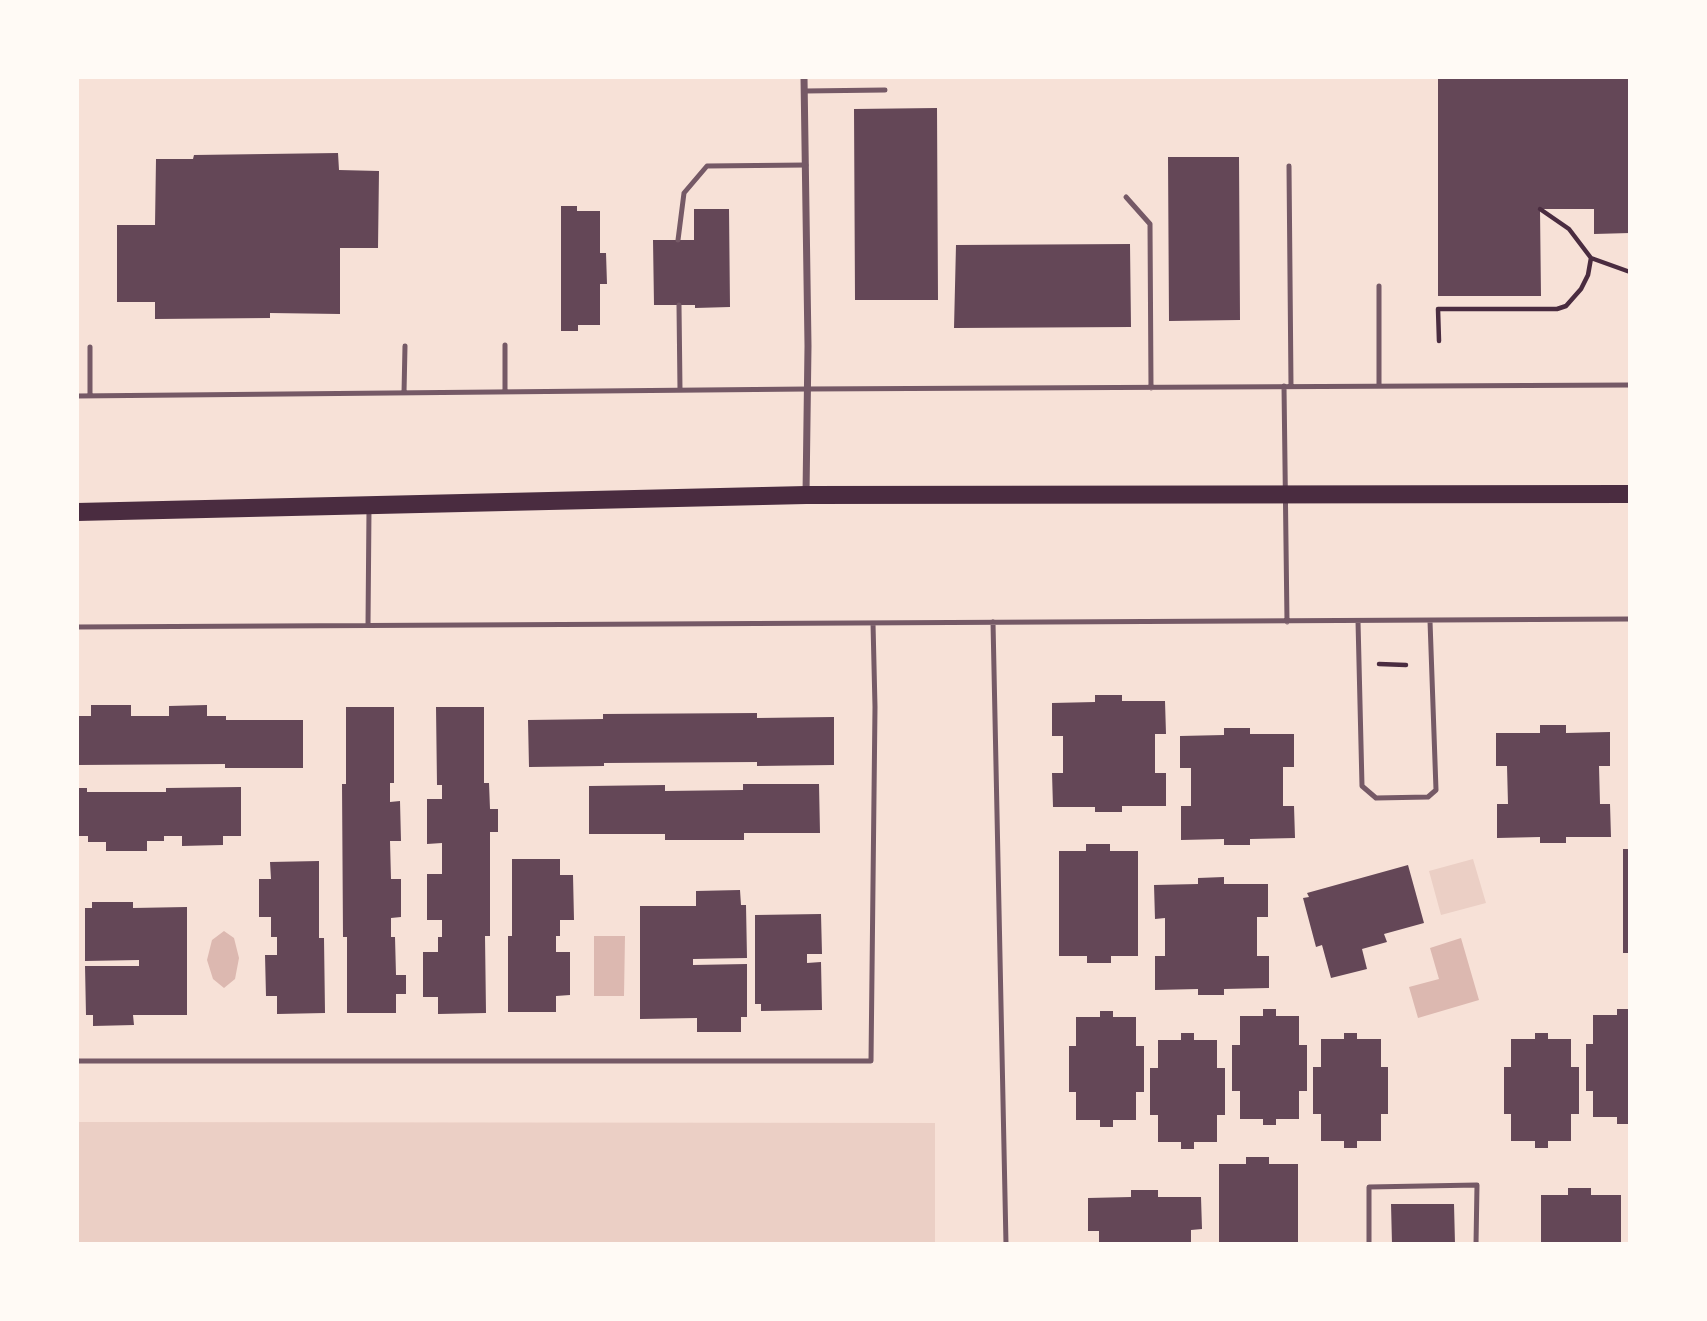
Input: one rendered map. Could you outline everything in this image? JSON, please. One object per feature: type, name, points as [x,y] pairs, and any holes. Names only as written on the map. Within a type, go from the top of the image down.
[{"type":"main road","points":[[77,512],[806,495],[1630,494]]},
{"type":"street","points":[[804,77],[806,495]]},
{"type":"lane","points":[[805,91],[885,90]]},
{"type":"lane","points":[[678,240],[684,193],[707,166],[806,165]]},
{"type":"lane","points":[[1287,622],[1289,166]]},
{"type":"lane","points":[[1126,197],[1150,225],[1151,388]]},
{"type":"lane","points":[[1379,286],[1379,387]]},
{"type":"lane","points":[[679,305],[680,390]]},
{"type":"lane","points":[[505,345],[505,392]]},
{"type":"lane","points":[[404,393],[405,346]]},
{"type":"lane","points":[[90,347],[90,396]]},
{"type":"lane","points":[[77,396],[807,389],[1630,386]]},
{"type":"lane","points":[[368,625],[369,505]]},
{"type":"lane","points":[[77,627],[1630,619]]},
{"type":"lane","points":[[1358,621],[1362,786],[1376,798],[1428,797],[1436,790],[1430,621]]},
{"type":"lane","points":[[993,622],[1006,1244]]},
{"type":"lane","points":[[77,1061],[871,1061],[875,707],[873,623]]},
{"type":"lane","points":[[1369,1244],[1369,1187],[1477,1185],[1476,1244]]},
{"type":"path","points":[[1540,209],[1569,229],[1591,258],[1630,272]]},
{"type":"path","points":[[1439,341],[1438,309],[1558,309],[1566,306],[1581,289],[1588,275],[1591,258]]},
{"type":"path","points":[[1379,664],[1406,665]]},
{"type":"shaded area","points":[[1473,859],[1486,903],[1441,915],[1429,871]]},
{"type":"shaded area","points":[[224,931],[234,938],[239,958],[235,979],[224,988],[213,979],[207,960],[212,940]]},
{"type":"shaded area","points":[[594,936],[625,936],[624,996],[594,996]]},
{"type":"shaded area","points":[[1461,938],[1479,1000],[1418,1018],[1409,987],[1439,979],[1430,948]]},
{"type":"shaded area","points":[[77,1122],[935,1123],[935,1244],[77,1244]]},
{"type":"building","points":[[1438,77],[1630,77],[1630,233],[1594,234],[1594,209],[1540,209],[1541,296],[1438,296]]},
{"type":"building","points":[[937,108],[938,300],[855,300],[854,109]]},
{"type":"building","points":[[338,153],[339,170],[379,171],[378,248],[340,248],[340,314],[270,313],[270,318],[155,319],[155,302],[117,302],[117,225],[155,225],[156,159],[193,159],[194,155]]},
{"type":"building","points":[[1168,157],[1239,157],[1240,320],[1169,321]]},
{"type":"building","points":[[561,206],[577,206],[577,211],[600,211],[600,253],[606,253],[607,284],[600,284],[600,325],[578,325],[578,331],[561,331]]},
{"type":"building","points":[[694,209],[729,209],[730,307],[654,305],[653,240],[694,240]]},
{"type":"building","points":[[1130,244],[1131,327],[954,328],[956,245]]},
{"type":"building","points":[[1095,695],[1122,695],[1122,701],[1165,701],[1166,734],[1155,734],[1155,773],[1166,773],[1166,806],[1122,806],[1122,812],[1095,812],[1095,807],[1053,807],[1052,773],[1063,773],[1063,736],[1052,736],[1052,703],[1095,702]]},
{"type":"building","points":[[91,705],[131,705],[131,716],[169,716],[169,706],[207,705],[207,716],[226,716],[226,720],[303,720],[303,768],[225,768],[225,764],[77,765],[77,716],[91,716]]},
{"type":"building","points":[[346,707],[394,707],[394,783],[390,783],[390,802],[400,801],[401,841],[390,841],[391,879],[401,879],[401,917],[391,918],[391,937],[395,937],[396,975],[406,975],[406,994],[396,994],[396,1013],[347,1013],[347,937],[343,937],[342,784],[346,784]]},
{"type":"building","points":[[436,707],[484,707],[484,783],[489,783],[490,809],[498,809],[498,832],[490,832],[490,936],[485,936],[486,1013],[438,1014],[438,997],[423,997],[423,952],[438,952],[438,937],[442,937],[442,920],[427,920],[427,874],[442,874],[442,843],[427,844],[427,799],[442,799],[442,785],[437,785]]},
{"type":"building","points":[[757,713],[757,718],[834,717],[834,765],[757,766],[757,762],[604,763],[604,766],[529,767],[528,720],[603,719],[603,714]]},
{"type":"building","points":[[1540,725],[1566,725],[1566,733],[1610,732],[1610,766],[1599,766],[1600,804],[1610,804],[1611,837],[1566,837],[1566,843],[1540,843],[1540,837],[1497,838],[1497,804],[1508,804],[1507,766],[1496,766],[1496,733],[1540,733]]},
{"type":"building","points":[[1224,728],[1250,728],[1250,734],[1294,734],[1294,767],[1283,767],[1283,806],[1294,806],[1295,838],[1250,839],[1250,845],[1224,845],[1224,839],[1181,840],[1181,806],[1191,806],[1191,768],[1180,768],[1180,736],[1224,735]]},
{"type":"building","points":[[743,784],[819,784],[820,833],[744,833],[744,840],[665,840],[665,834],[589,834],[589,786],[665,785],[665,791],[743,790]]},
{"type":"building","points":[[241,787],[241,836],[223,836],[223,845],[182,846],[182,836],[164,836],[164,841],[147,841],[147,851],[106,851],[106,842],[88,842],[88,836],[77,836],[77,788],[87,788],[87,792],[166,792],[166,788]]},
{"type":"building","points":[[1086,844],[1110,844],[1110,851],[1138,851],[1138,956],[1111,956],[1111,963],[1087,963],[1087,956],[1059,956],[1059,851],[1086,851]]},
{"type":"building","points":[[1623,849],[1630,849],[1630,953],[1623,953]]},
{"type":"building","points":[[512,859],[560,859],[560,875],[573,875],[574,920],[560,920],[560,936],[556,936],[556,952],[570,952],[570,995],[556,996],[556,1012],[508,1012]]},
{"type":"building","points":[[319,861],[319,938],[324,938],[325,1013],[277,1014],[277,996],[266,996],[265,955],[277,955],[277,937],[271,937],[271,917],[259,917],[259,879],[271,879],[270,862]]},
{"type":"building","points":[[1408,865],[1424,923],[1384,934],[1387,942],[1362,949],[1367,969],[1331,978],[1322,945],[1316,947],[1303,898],[1309,897],[1307,893]]},
{"type":"building","points":[[1224,877],[1224,884],[1268,884],[1268,917],[1257,917],[1257,956],[1269,956],[1269,988],[1224,989],[1224,995],[1198,995],[1198,989],[1155,990],[1155,956],[1165,956],[1165,918],[1155,919],[1154,885],[1198,884],[1198,878]]},
{"type":"building","points":[[740,890],[741,905],[746,905],[747,958],[693,959],[693,965],[747,964],[747,1017],[741,1017],[741,1032],[697,1032],[697,1018],[640,1019],[640,906],[696,906],[696,891]]},
{"type":"building","points":[[92,902],[133,902],[133,908],[187,907],[187,1015],[133,1015],[134,1025],[93,1026],[93,1015],[86,1015],[85,966],[139,966],[139,960],[85,961],[85,908],[92,908]]},
{"type":"building","points":[[821,914],[822,954],[807,954],[807,963],[821,962],[822,1010],[761,1011],[761,1004],[755,1004],[755,915]]},
{"type":"building","points":[[1263,1009],[1276,1009],[1276,1016],[1299,1016],[1299,1045],[1307,1045],[1307,1091],[1299,1091],[1299,1119],[1276,1119],[1276,1125],[1263,1125],[1263,1119],[1240,1119],[1240,1091],[1232,1091],[1232,1045],[1240,1045],[1240,1016],[1263,1016]]},
{"type":"building","points":[[1617,1009],[1630,1009],[1630,1124],[1617,1124],[1617,1117],[1593,1117],[1593,1091],[1586,1091],[1586,1044],[1593,1044],[1593,1015],[1617,1015]]},
{"type":"building","points":[[1100,1011],[1113,1011],[1113,1017],[1136,1017],[1136,1046],[1144,1046],[1144,1092],[1136,1092],[1136,1120],[1113,1120],[1113,1127],[1100,1127],[1100,1120],[1076,1120],[1076,1092],[1069,1092],[1069,1046],[1076,1046],[1076,1017],[1100,1017]]},
{"type":"building","points":[[1181,1033],[1194,1033],[1194,1040],[1217,1040],[1217,1068],[1225,1068],[1225,1115],[1217,1115],[1217,1142],[1194,1142],[1194,1149],[1181,1149],[1181,1142],[1158,1142],[1158,1115],[1150,1115],[1150,1068],[1158,1068],[1158,1040],[1181,1040]]},
{"type":"building","points":[[1344,1033],[1357,1033],[1357,1039],[1381,1039],[1381,1067],[1388,1067],[1388,1114],[1381,1114],[1381,1141],[1357,1141],[1357,1148],[1344,1148],[1344,1141],[1321,1141],[1321,1114],[1313,1114],[1313,1067],[1321,1067],[1321,1039],[1344,1039]]},
{"type":"building","points":[[1535,1033],[1548,1033],[1548,1039],[1571,1039],[1571,1067],[1579,1067],[1579,1114],[1571,1114],[1571,1141],[1548,1141],[1548,1148],[1535,1148],[1535,1141],[1511,1141],[1511,1114],[1504,1114],[1504,1067],[1511,1067],[1511,1039],[1535,1039]]},
{"type":"building","points":[[1246,1157],[1269,1157],[1269,1164],[1298,1164],[1298,1244],[1219,1244],[1219,1164],[1246,1164]]},
{"type":"building","points":[[1568,1188],[1591,1188],[1591,1195],[1621,1195],[1621,1244],[1541,1244],[1541,1195],[1568,1195]]},
{"type":"building","points":[[1131,1190],[1158,1190],[1158,1197],[1201,1197],[1202,1229],[1191,1230],[1191,1244],[1099,1244],[1099,1231],[1088,1231],[1088,1198],[1131,1197]]},
{"type":"building","points":[[1391,1204],[1454,1204],[1455,1244],[1392,1244]]}]
